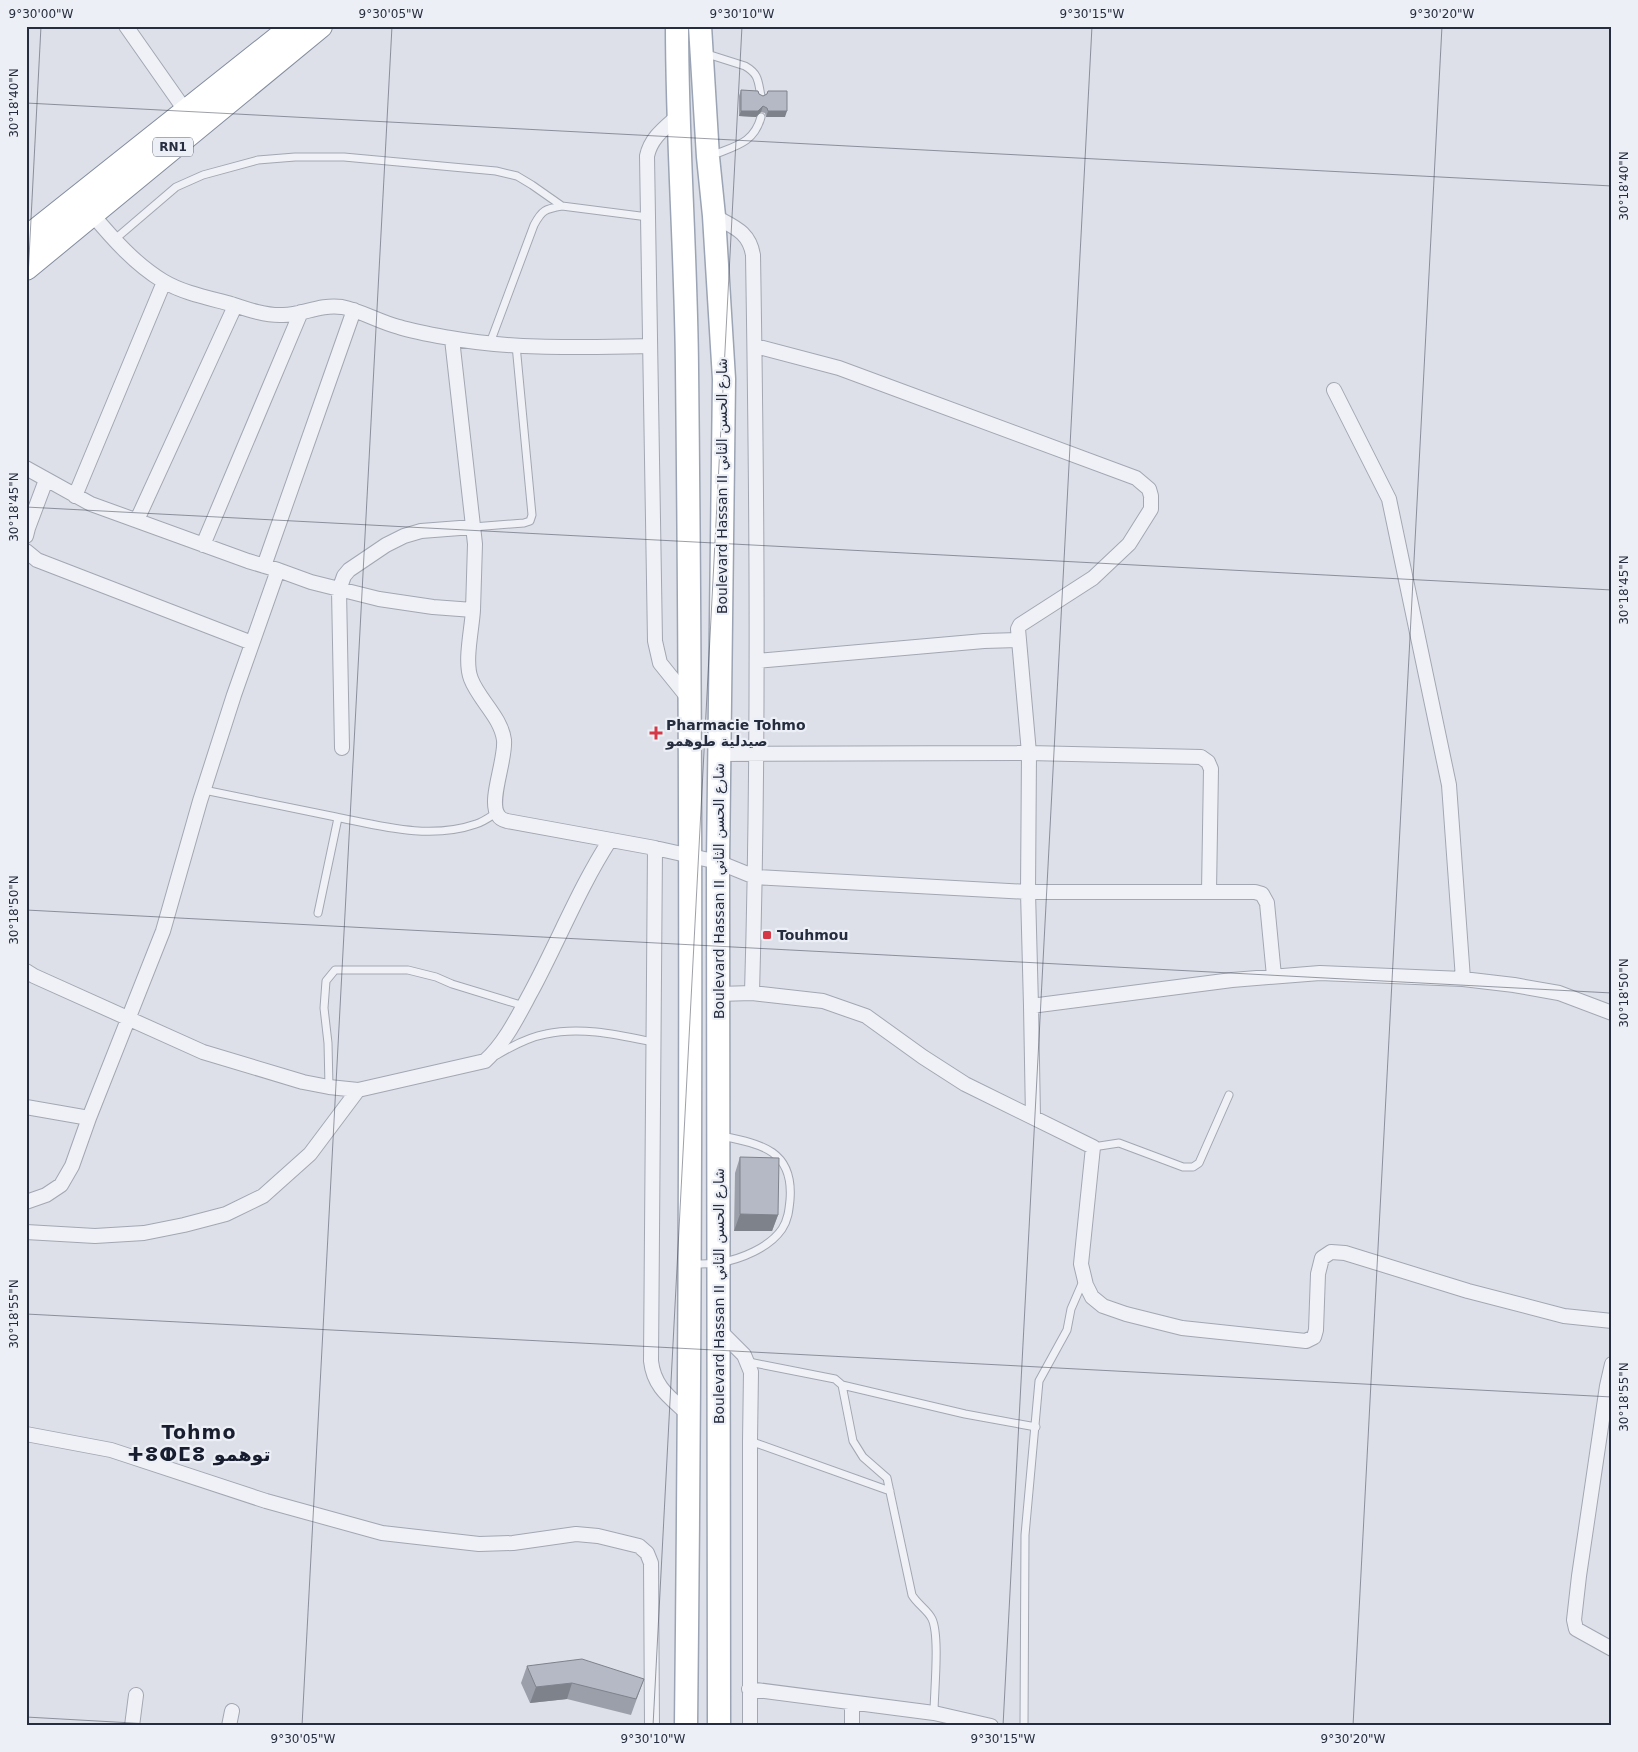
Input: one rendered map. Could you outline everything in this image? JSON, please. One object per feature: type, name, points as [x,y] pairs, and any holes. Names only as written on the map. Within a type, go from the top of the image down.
[{"type":"highway","name":"RN1","points":[[26,239],[187,113],[294,26]]},
{"type":"highway","name":"RN1","points":[[26,268],[320,26]]},
{"type":"main road","name":"Boulevard Hassan II شارع الحسن الثاني","points":[[677,26],[687,367],[688,700],[691,856],[686,1726]]},
{"type":"main road","name":"Boulevard Hassan II شارع الحسن الثاني","points":[[700,26],[724,379],[718,862],[719,1726]]},
{"type":"street","points":[[126,26],[187,113]]},
{"type":"street","points":[[679,115],[655,137],[649,146],[647,156],[655,640],[660,663],[688,700]]},
{"type":"street","points":[[92,214],[114,240],[164,282],[191,293],[235,306],[281,316],[328,307],[354,310],[398,327],[452,339],[490,343],[516,345],[650,346]]},
{"type":"street","points":[[714,216],[739,230],[747,237],[752,248],[755,346],[757,661],[752,993]]},
{"type":"street","points":[[75,496],[164,282]]},
{"type":"street","points":[[137,520],[235,306]]},
{"type":"street","points":[[26,1202],[46,1195],[61,1185],[72,1166],[163,931],[204,790],[252,643],[271,568],[354,310]]},
{"type":"street","points":[[203,545],[301,312]]},
{"type":"street","points":[[452,339],[475,544],[469,662],[470,677],[499,726],[504,739],[504,753],[494,804],[499,818],[718,862],[755,877],[1028,892],[1255,892],[1262,894],[1267,903],[1274,976]]},
{"type":"street","points":[[755,346],[838,368],[1136,478],[1149,489],[1151,509],[1129,544],[1093,578],[1020,625],[1018,629],[1029,753],[1028,892],[1034,1117]]},
{"type":"street","points":[[1334,390],[1389,499],[1449,785],[1463,979]]},
{"type":"street","points":[[26,468],[90,504],[203,545],[339,590],[380,599],[434,607],[473,610]]},
{"type":"street","points":[[26,536],[46,480]]},
{"type":"street","points":[[342,748],[339,590],[344,576],[364,559],[404,536],[420,532],[473,527]]},
{"type":"street","points":[[26,550],[37,560],[252,643]]},
{"type":"street","points":[[757,661],[984,641],[1019,640]]},
{"type":"street","points":[[719,754],[1029,753],[1200,757],[1208,762],[1211,769],[1209,891]]},
{"type":"street","points":[[26,971],[203,1052],[304,1082],[358,1090],[484,1061],[500,1044],[524,1006],[552,953],[595,863],[610,840]]},
{"type":"street","points":[[655,848],[651,1361],[656,1382],[689,1416]]},
{"type":"street","points":[[1031,1006],[1232,980],[1320,973],[1463,979],[1514,985],[1559,993],[1612,1013]]},
{"type":"street","points":[[719,994],[752,993],[823,1001],[866,1016],[923,1057],[965,1084],[1093,1147],[1081,1264],[1084,1278],[1092,1297],[1104,1306],[1126,1314],[1182,1328],[1306,1341],[1314,1337],[1316,1330],[1318,1274],[1322,1258],[1332,1252],[1346,1254],[1468,1291],[1555,1314],[1612,1321]]},
{"type":"street","points":[[26,1232],[95,1236],[144,1233],[226,1214],[264,1196],[310,1154],[358,1090]]},
{"type":"street","points":[[26,1107],[89,1118]]},
{"type":"street","points":[[719,1330],[744,1355],[749,1362],[751,1372],[750,1726]]},
{"type":"street","points":[[1612,1364],[1607,1386],[1574,1620],[1576,1629],[1612,1649]]},
{"type":"street","points":[[26,1434],[111,1450],[266,1501],[382,1533],[479,1544],[513,1543],[576,1534],[598,1536],[639,1546],[647,1553],[651,1563],[652,1726]]},
{"type":"street","points":[[749,1688],[852,1704],[934,1720],[991,1726]]},
{"type":"street","points":[[132,1726],[136,1695]]},
{"type":"street","points":[[852,1704],[852,1726]]},
{"type":"street","points":[[229,1726],[232,1710]]},
{"type":"lane","points":[[702,52],[751,69],[757,76],[761,96]]},
{"type":"lane","points":[[708,157],[741,144],[751,137],[758,127],[761,117]]},
{"type":"lane","points":[[114,240],[176,187],[202,175],[258,160],[295,157],[344,157],[496,171],[517,176],[562,206]]},
{"type":"lane","points":[[490,343],[540,213],[548,208],[562,206],[648,217]]},
{"type":"lane","points":[[473,527],[524,523],[530,521],[532,515],[516,345]]},
{"type":"lane","points":[[204,790],[408,831],[453,829],[477,824],[496,814]]},
{"type":"lane","points":[[318,913],[338,818]]},
{"type":"lane","points":[[329,1087],[328,1043],[324,1008],[326,981],[335,970],[408,970],[436,977],[452,984],[524,1006]]},
{"type":"lane","points":[[484,1061],[518,1043],[547,1034],[580,1031],[621,1035],[654,1042]]},
{"type":"lane","points":[[1093,1147],[1119,1143],[1183,1167],[1194,1167],[1199,1163],[1229,1095]]},
{"type":"lane","points":[[688,1264],[718,1263],[748,1254],[774,1239],[783,1228],[788,1216],[789,1175],[784,1163],[778,1156],[752,1142],[718,1135]]},
{"type":"lane","points":[[1024,1726],[1025,1535],[1039,1382],[1067,1330],[1071,1309],[1084,1278]]},
{"type":"lane","points":[[749,1362],[835,1379],[842,1385],[965,1414],[1036,1427]]},
{"type":"lane","points":[[842,1385],[853,1442],[863,1456],[888,1478],[912,1595],[917,1604],[932,1620],[936,1641],[934,1720]]},
{"type":"lane","points":[[750,1441],[890,1491]]},
{"type":"building","points":[[741,90],[758,91],[763,96],[768,91],[787,91],[787,111],[768,111],[763,106],[758,111],[741,111]]},
{"type":"building","points":[[740,1157],[779,1158],[778,1215],[740,1214]]},
{"type":"building","points":[[582,1659],[644,1679],[636,1699],[572,1683],[536,1687],[527,1666]]},
{"type":"place","name":"Pharmacie Tohmo صيدلية طوهمو","points":[[656,733]]},
{"type":"place","name":"Touhmou","points":[[767,935]]},
{"type":"district","name":"Tohmo ⵜⵓⵀⵎⵓ توهمو","points":[[199,1443]]}]
